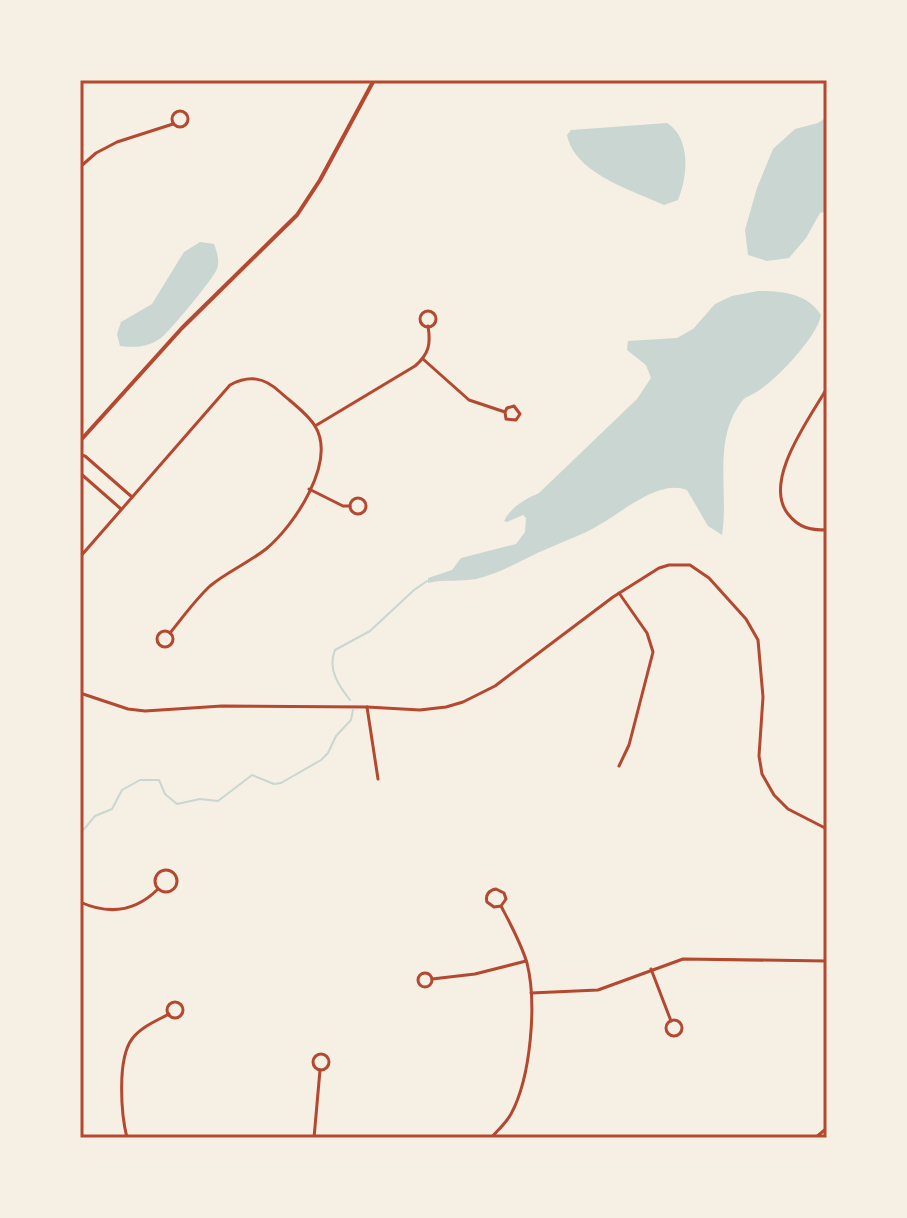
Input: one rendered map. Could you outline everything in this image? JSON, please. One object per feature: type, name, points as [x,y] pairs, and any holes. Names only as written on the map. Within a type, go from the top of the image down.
[{"type":"main road","points":[[80,441],[182,328],[297,215],[316,187],[374,80]]},
{"type":"street","points":[[80,167],[96,153],[117,142],[173,124],[180,128],[185,126],[187,115],[175,112],[173,124]]},
{"type":"street","points":[[315,426],[423,359],[430,345],[428,326]]},
{"type":"street","points":[[423,359],[469,400],[505,412]]},
{"type":"street","points":[[80,557],[223,393],[241,379],[261,379],[271,384],[315,426],[322,459],[309,489],[278,537],[208,588],[170,633]]},
{"type":"street","points":[[827,388],[785,465],[780,483],[783,507],[790,517],[805,528],[827,530]]},
{"type":"street","points":[[80,455],[132,497]]},
{"type":"street","points":[[80,473],[121,509]]},
{"type":"street","points":[[309,489],[343,506],[350,506]]},
{"type":"street","points":[[80,693],[128,709],[145,711],[222,706],[420,710],[463,702],[495,686],[619,593],[659,568],[690,565],[709,578],[746,619],[758,640],[763,697],[759,756],[762,774],[774,795],[788,809],[827,829]]},
{"type":"street","points":[[619,593],[647,633],[653,652],[629,745],[619,766]]},
{"type":"street","points":[[367,707],[378,779]]},
{"type":"street","points":[[166,870],[172,872],[177,882],[174,888],[168,892],[158,889],[155,884],[157,874],[166,870]]},
{"type":"street","points":[[80,902],[113,911],[136,907],[158,889]]},
{"type":"street","points":[[496,889],[504,893],[506,899],[501,906],[494,907],[487,902],[490,891],[496,889]]},
{"type":"street","points":[[491,1138],[512,1113],[520,1092],[530,1040],[531,993],[526,961],[501,906]]},
{"type":"street","points":[[531,993],[598,990],[683,959],[827,961]]},
{"type":"street","points":[[432,979],[475,974],[526,961]]},
{"type":"street","points":[[651,969],[671,1021]]},
{"type":"street","points":[[127,1138],[123,1106],[124,1053],[135,1035],[169,1014]]},
{"type":"street","points":[[314,1138],[320,1070]]},
{"type":"street","points":[[815,1138],[827,1128]]},
{"type":"shaded area","points":[[827,117],[827,211],[820,213],[806,238],[789,258],[767,261],[748,255],[745,230],[773,149],[795,129],[818,123]]},
{"type":"shaded area","points":[[667,123],[675,130],[684,148],[685,169],[678,200],[664,205],[621,187],[593,170],[572,149],[567,135],[571,130]]},
{"type":"shaded area","points":[[200,242],[214,244],[218,263],[214,275],[161,338],[141,346],[120,346],[117,334],[121,322],[152,304],[184,252]]},
{"type":"shaded area","points":[[758,291],[801,298],[821,315],[795,357],[766,385],[744,399],[733,416],[724,449],[722,535],[708,526],[687,490],[664,489],[641,498],[587,532],[495,573],[476,579],[428,583],[428,578],[452,570],[461,558],[516,544],[525,532],[526,518],[523,515],[504,521],[510,512],[539,493],[637,399],[651,378],[646,365],[627,350],[628,341],[677,338],[693,329],[715,304],[732,296]]},
{"type":"waterway","points":[[350,700],[333,670],[335,650],[370,631],[427,581]]},
{"type":"waterway","points":[[80,834],[95,816],[112,809],[122,790],[140,780],[159,780],[165,794],[177,804],[200,799],[218,801],[252,775],[274,784],[281,783],[328,753],[336,736],[351,720],[353,710]]}]
